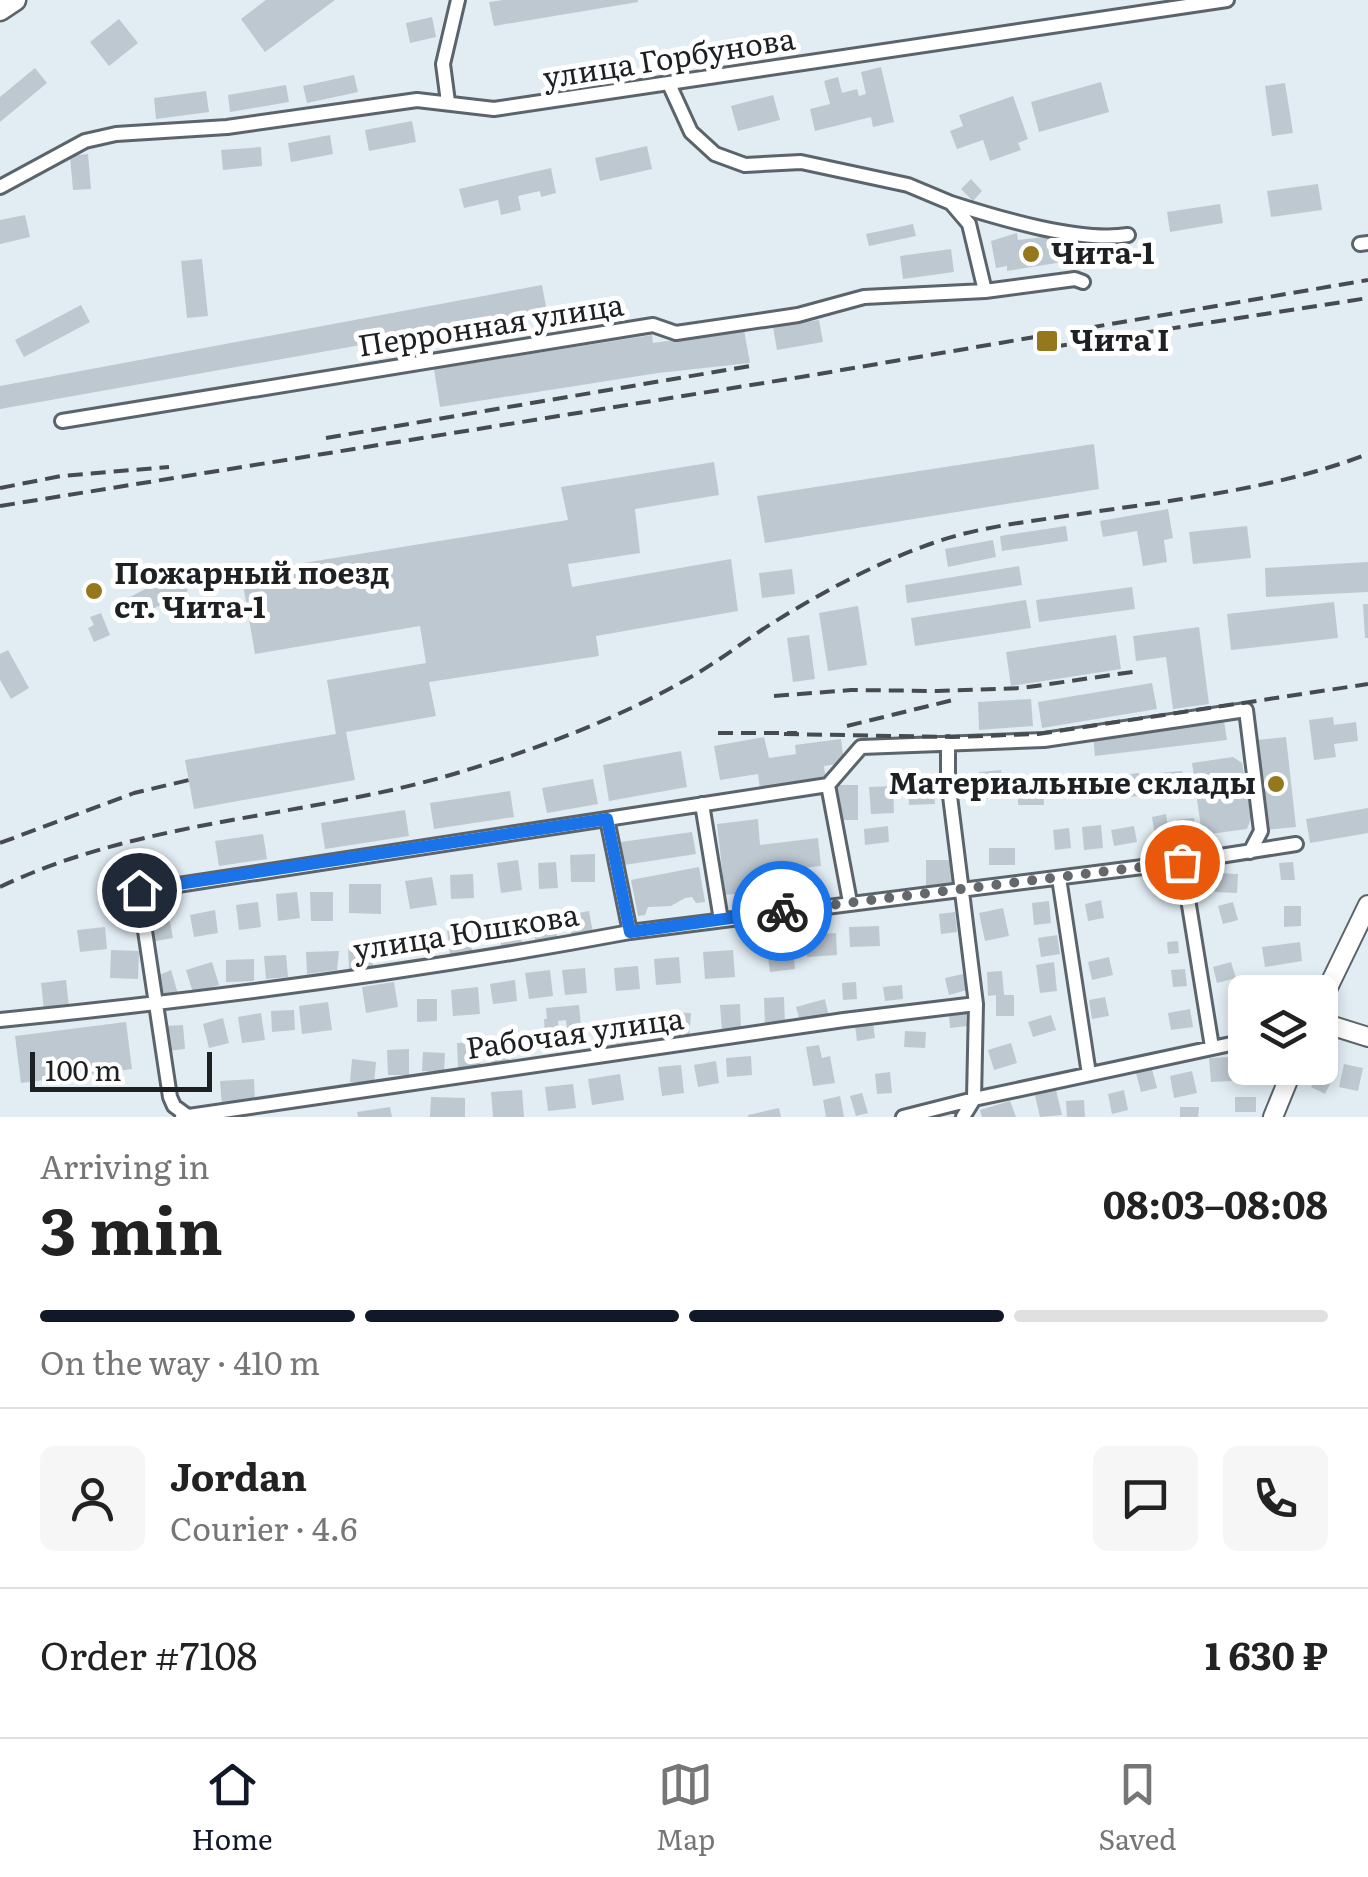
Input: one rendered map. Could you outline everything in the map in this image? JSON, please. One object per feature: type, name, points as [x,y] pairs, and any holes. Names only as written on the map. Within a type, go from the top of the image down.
[{"type":"main road","points":[[0,10],[14,0]]},
{"type":"main road","points":[[1334,975],[1368,905]]},
{"type":"main road","points":[[1338,1028],[1368,1037]]},
{"type":"main road","points":[[1273,1117],[1286,1085]]},
{"type":"street","points":[[448,102],[443,64],[458,0]]},
{"type":"street","name":"улица Горбунова","points":[[0,188],[85,141],[116,134],[227,127],[418,100],[494,110],[1227,0]]},
{"type":"street","points":[[670,84],[691,132],[715,154],[745,166],[801,162],[908,186],[998,218],[1107,238],[1128,235]]},
{"type":"street","points":[[951,203],[969,224],[985,291]]},
{"type":"street","name":"Перронная улица","points":[[62,420],[653,325],[676,333],[798,315],[864,296],[985,291],[1075,279],[1083,282]]},
{"type":"street","points":[[186,1117],[170,1097],[139,890],[828,785],[861,747],[1044,740],[1246,710],[1261,831],[1250,852]]},
{"type":"street","points":[[948,743],[948,780],[976,1004],[974,1098],[963,1117]]},
{"type":"street","points":[[828,785],[850,902]]},
{"type":"street","points":[[702,804],[721,920]]},
{"type":"street","points":[[607,819],[630,932]]},
{"type":"street","name":"улица Юшкова","points":[[0,1020],[154,1005],[630,932],[1296,844]]},
{"type":"street","points":[[1182,862],[1212,1048]]},
{"type":"street","points":[[1058,878],[1089,1074]]},
{"type":"street","name":"Рабочая улица","points":[[186,1117],[976,1004]]},
{"type":"street","points":[[904,1117],[974,1098],[1228,1045]]},
{"type":"building","points":[[266,0],[335,0],[265,52],[241,19]]},
{"type":"building","points":[[489,2],[638,2],[494,26]]},
{"type":"building","points":[[432,17],[436,37],[410,43],[406,23]]},
{"type":"building","points":[[119,19],[138,43],[109,66],[90,42]]},
{"type":"building","points":[[881,67],[894,122],[873,127],[871,117],[815,131],[810,109],[830,104],[824,81],[838,77],[842,93],[857,89],[859,96],[866,94],[861,72]]},
{"type":"building","points":[[35,68],[47,83],[0,122],[0,97]]},
{"type":"building","points":[[354,75],[358,92],[307,103],[303,86]]},
{"type":"building","points":[[1101,82],[1109,112],[1039,132],[1031,102]]},
{"type":"building","points":[[1285,83],[1293,133],[1272,136],[1265,86]]},
{"type":"building","points":[[286,85],[289,102],[230,112],[228,95]]},
{"type":"building","points":[[206,91],[209,112],[156,119],[154,98]]},
{"type":"building","points":[[773,95],[780,120],[738,131],[731,106]]},
{"type":"building","points":[[1013,96],[1028,139],[1018,143],[1021,150],[990,161],[983,140],[957,149],[950,131],[963,126],[959,115]]},
{"type":"building","points":[[412,121],[416,142],[369,151],[365,130]]},
{"type":"building","points":[[330,135],[333,154],[291,162],[288,143]]},
{"type":"building","points":[[647,146],[652,169],[600,181],[595,158]]},
{"type":"building","points":[[261,147],[262,166],[223,170],[221,150]]},
{"type":"building","points":[[88,154],[91,189],[73,190],[70,156]]},
{"type":"building","points":[[551,168],[556,193],[541,197],[540,191],[518,196],[521,210],[501,215],[498,200],[464,208],[459,189]]},
{"type":"building","points":[[971,179],[982,191],[973,201],[961,189]]},
{"type":"building","points":[[1318,184],[1322,210],[1271,217],[1267,191]]},
{"type":"building","points":[[1220,204],[1223,223],[1170,232],[1167,212]]},
{"type":"building","points":[[25,215],[30,237],[0,244],[0,220]]},
{"type":"building","points":[[913,224],[916,236],[869,246],[866,234]]},
{"type":"building","name":"Чита-1","points":[[1017,233],[1018,240],[1053,236],[1061,246],[1067,245],[1069,261],[1007,271],[1007,266],[996,268],[991,241]]},
{"type":"building","points":[[951,249],[954,272],[903,279],[900,256]]},
{"type":"building","points":[[202,259],[208,316],[187,318],[181,261]]},
{"type":"building","points":[[542,285],[547,312],[0,409],[0,386]]},
{"type":"building","points":[[81,305],[90,322],[24,357],[15,340]]},
{"type":"building","points":[[819,320],[823,342],[777,350],[773,327]]},
{"type":"building","points":[[744,330],[750,363],[658,373],[440,407],[434,369],[652,335],[653,343]]},
{"type":"building","points":[[1094,444],[1099,489],[765,543],[757,496]]},
{"type":"building","points":[[714,462],[719,495],[635,509],[640,553],[568,564],[572,587],[731,559],[738,611],[596,636],[599,656],[429,682],[436,716],[346,732],[355,780],[194,809],[185,760],[336,734],[327,680],[426,663],[420,626],[255,654],[241,573],[568,520],[561,487]]},
{"type":"building","points":[[1168,509],[1173,538],[1164,540],[1167,562],[1143,566],[1137,531],[1103,537],[1100,521]]},
{"type":"building","points":[[1066,526],[1068,541],[1002,551],[1000,536]]},
{"type":"building","points":[[1247,526],[1251,558],[1193,564],[1189,532]]},
{"type":"building","points":[[993,540],[996,557],[948,567],[945,549]]},
{"type":"building","points":[[1368,562],[1368,592],[1266,597],[1265,568]]},
{"type":"building","points":[[1019,566],[1022,585],[907,603],[905,585]]},
{"type":"building","points":[[792,569],[795,594],[762,598],[759,573]]},
{"type":"building","points":[[178,572],[188,591],[135,618],[126,599]]},
{"type":"building","points":[[1132,587],[1135,609],[1039,622],[1036,600]]},
{"type":"building","points":[[1026,600],[1031,628],[915,646],[911,618]]},
{"type":"building","points":[[1334,602],[1338,638],[1231,650],[1227,614]]},
{"type":"building","points":[[1363,604],[1368,604],[1368,638],[1365,638]]},
{"type":"building","points":[[858,606],[867,665],[828,671],[819,613]]},
{"type":"building","points":[[101,613],[110,635],[94,642],[88,628],[94,625],[90,617]]},
{"type":"building","points":[[1199,627],[1209,704],[1173,709],[1166,657],[1136,661],[1133,636]]},
{"type":"building","points":[[809,635],[815,679],[793,682],[787,638]]},
{"type":"building","points":[[1116,635],[1121,669],[1011,686],[1006,652]]},
{"type":"building","points":[[8,650],[29,688],[11,699],[0,680],[0,654]]},
{"type":"building","points":[[1152,683],[1157,709],[1042,728],[1038,702]]},
{"type":"building","points":[[1031,699],[1033,726],[979,730],[978,702]]},
{"type":"building","points":[[1333,717],[1334,725],[1356,722],[1358,741],[1334,744],[1336,757],[1314,760],[1309,720]]},
{"type":"building","points":[[1224,721],[1227,740],[1095,756],[1093,736]]},
{"type":"building","points":[[764,737],[769,758],[796,754],[795,745],[841,739],[844,763],[824,766],[826,781],[760,790],[758,774],[720,780],[714,746]]},
{"type":"building","name":"Материальные склады","points":[[1286,737],[1296,827],[1266,830],[1257,740]]},
{"type":"building","points":[[681,751],[687,787],[609,801],[603,765]]},
{"type":"building","points":[[1233,757],[1242,763],[1251,818],[1247,829],[1202,835],[1192,763]]},
{"type":"building","points":[[1001,770],[1003,785],[981,787],[979,772]]},
{"type":"building","points":[[1182,771],[1183,795],[1158,797],[1157,773]]},
{"type":"building","points":[[1139,773],[1141,796],[1115,798],[1113,776]]},
{"type":"building","points":[[593,779],[598,804],[547,813],[542,788]]},
{"type":"building","points":[[1018,780],[1043,780],[1044,805],[1018,805]]},
{"type":"building","points":[[836,785],[858,785],[858,820],[836,820]]},
{"type":"building","points":[[934,785],[935,804],[909,805],[908,786]]},
{"type":"building","points":[[893,786],[894,813],[871,814],[869,787]]},
{"type":"building","points":[[510,791],[514,817],[434,829],[430,803]]},
{"type":"building","points":[[1368,808],[1368,833],[1310,843],[1306,819]]},
{"type":"building","points":[[405,810],[409,836],[325,849],[321,823]]},
{"type":"building","points":[[1166,814],[1170,839],[1156,842],[1152,817]]},
{"type":"building","points":[[1194,818],[1195,836],[1177,837],[1176,820]]},
{"type":"building","points":[[758,819],[760,845],[818,838],[821,866],[758,873],[760,891],[725,895],[717,824]]},
{"type":"building","points":[[1101,825],[1103,848],[1084,850],[1082,827]]},
{"type":"building","points":[[888,826],[889,842],[865,845],[864,829]]},
{"type":"building","points":[[1134,826],[1137,842],[1114,846],[1111,830]]},
{"type":"building","points":[[1069,828],[1071,848],[1055,850],[1053,830]]},
{"type":"building","points":[[692,832],[696,854],[624,865],[621,842]]},
{"type":"building","points":[[263,834],[267,859],[219,866],[215,841]]},
{"type":"building","points":[[989,848],[1015,848],[1015,865],[989,865]]},
{"type":"building","points":[[595,854],[595,882],[571,882],[570,855]]},
{"type":"building","points":[[518,860],[522,890],[501,893],[497,863]]},
{"type":"building","points":[[926,860],[953,860],[953,888],[926,888]]},
{"type":"building","points":[[556,862],[558,888],[539,889],[538,863]]},
{"type":"building","points":[[1293,862],[1295,880],[1281,880],[1279,863]]},
{"type":"building","points":[[699,867],[705,902],[685,898],[671,906],[648,907],[645,915],[638,916],[631,880]]},
{"type":"building","points":[[1216,873],[1238,874],[1237,893],[1215,892]]},
{"type":"building","points":[[473,874],[474,898],[451,899],[450,875]]},
{"type":"building","points":[[432,877],[437,905],[410,909],[405,881]]},
{"type":"building","points":[[349,884],[381,884],[381,914],[349,913]]},
{"type":"building","points":[[297,892],[300,918],[278,921],[276,894]]},
{"type":"building","points":[[310,892],[333,892],[333,921],[311,921]]},
{"type":"building","points":[[1101,900],[1104,918],[1088,921],[1085,904]]},
{"type":"building","points":[[1049,901],[1051,923],[1034,925],[1032,903]]},
{"type":"building","points":[[258,902],[261,927],[239,930],[236,905]]},
{"type":"building","points":[[1233,902],[1238,920],[1223,924],[1218,906]]},
{"type":"building","points":[[1284,906],[1301,906],[1301,926],[1284,927]]},
{"type":"building","points":[[1003,908],[1009,936],[985,941],[979,913]]},
{"type":"building","points":[[215,910],[218,933],[194,937],[190,915]]},
{"type":"building","points":[[589,911],[593,933],[572,937],[568,915]]},
{"type":"building","points":[[955,912],[957,932],[941,934],[939,914]]},
{"type":"building","points":[[556,915],[557,938],[535,940],[534,919]]},
{"type":"building","points":[[169,917],[173,938],[151,942],[147,921]]},
{"type":"building","points":[[520,922],[522,945],[501,947],[498,924]]},
{"type":"building","points":[[469,926],[472,951],[450,954],[447,928]]},
{"type":"building","points":[[879,926],[880,946],[850,947],[849,927]]},
{"type":"building","points":[[105,927],[107,949],[80,952],[77,930]]},
{"type":"building","points":[[836,933],[837,955],[807,957],[806,935]]},
{"type":"building","points":[[1057,935],[1060,954],[1041,957],[1038,938]]},
{"type":"building","points":[[792,939],[795,969],[770,972],[766,942]]},
{"type":"building","points":[[1178,941],[1179,953],[1168,954],[1167,942]]},
{"type":"building","points":[[1300,942],[1302,961],[1265,967],[1262,947]]},
{"type":"building","points":[[348,944],[372,944],[373,966],[349,971]]},
{"type":"building","points":[[111,950],[139,951],[138,979],[110,978]]},
{"type":"building","points":[[733,950],[735,977],[705,979],[703,952]]},
{"type":"building","points":[[339,951],[337,970],[307,974],[306,952]]},
{"type":"building","points":[[286,955],[288,977],[266,979],[264,956]]},
{"type":"building","points":[[679,957],[681,983],[656,985],[654,959]]},
{"type":"building","points":[[1109,957],[1113,975],[1092,980],[1088,962]]},
{"type":"building","points":[[254,959],[254,981],[226,982],[226,960]]},
{"type":"building","points":[[212,962],[219,985],[193,993],[186,970]]},
{"type":"building","points":[[1054,962],[1057,991],[1040,993],[1036,965]]},
{"type":"building","points":[[1231,962],[1235,975],[1217,983],[1213,967]]},
{"type":"building","points":[[638,966],[640,989],[616,991],[614,968]]},
{"type":"building","points":[[585,968],[587,993],[565,995],[562,970]]},
{"type":"building","points":[[1185,969],[1187,986],[1173,987],[1171,970]]},
{"type":"building","points":[[171,970],[178,994],[159,997],[155,977]]},
{"type":"building","points":[[550,970],[553,996],[529,999],[525,973]]},
{"type":"building","points":[[1002,971],[1004,995],[1014,995],[1014,1016],[996,1016],[996,995],[988,996],[987,972]]},
{"type":"building","points":[[963,974],[967,990],[949,995],[945,978]]},
{"type":"building","points":[[66,980],[69,1007],[44,1010],[41,983]]},
{"type":"building","points":[[515,980],[517,1001],[493,1004],[490,984]]},
{"type":"building","points":[[394,982],[398,1007],[366,1013],[362,987]]},
{"type":"building","points":[[856,982],[857,999],[843,1000],[842,983]]},
{"type":"building","points":[[902,985],[903,999],[885,1001],[883,987]]},
{"type":"building","points":[[478,987],[480,1014],[453,1016],[451,990]]},
{"type":"building","points":[[784,997],[785,1024],[765,1025],[764,998]]},
{"type":"building","points":[[1105,997],[1109,1016],[1092,1019],[1089,1000]]},
{"type":"building","points":[[417,999],[437,999],[437,1021],[417,1022]]},
{"type":"building","points":[[825,999],[829,1018],[801,1025],[796,1007]]},
{"type":"building","points":[[328,1002],[332,1030],[302,1034],[299,1006]]},
{"type":"building","points":[[740,1004],[741,1030],[722,1030],[720,1005]]},
{"type":"building","points":[[579,1005],[583,1047],[574,1048],[573,1040],[568,1040],[566,1020],[558,1021],[560,1045],[546,1046],[546,1008]]},
{"type":"building","points":[[1190,1009],[1193,1027],[1171,1030],[1168,1013]]},
{"type":"building","points":[[294,1010],[295,1030],[272,1032],[271,1011]]},
{"type":"building","points":[[666,1012],[691,1013],[689,1039],[665,1038]]},
{"type":"building","points":[[261,1013],[265,1040],[242,1043],[238,1017]]},
{"type":"building","points":[[966,1013],[967,1026],[950,1028],[949,1015]]},
{"type":"building","points":[[1051,1015],[1056,1030],[1033,1037],[1028,1022]]},
{"type":"building","points":[[223,1018],[229,1043],[209,1048],[203,1024]]},
{"type":"building","points":[[126,1022],[132,1069],[21,1083],[15,1036]]},
{"type":"building","points":[[873,1022],[875,1038],[857,1041],[855,1025]]},
{"type":"building","points":[[183,1025],[185,1049],[166,1051],[164,1026]]},
{"type":"building","points":[[613,1025],[634,1027],[632,1047],[611,1045]]},
{"type":"building","points":[[905,1031],[926,1032],[925,1048],[904,1047]]},
{"type":"building","points":[[509,1036],[515,1058],[492,1064],[487,1042]]},
{"type":"building","points":[[479,1042],[481,1067],[458,1068],[457,1043]]},
{"type":"building","points":[[1011,1043],[1017,1063],[994,1070],[988,1050]]},
{"type":"building","points":[[819,1045],[822,1058],[830,1056],[835,1083],[813,1086],[806,1047]]},
{"type":"building","points":[[409,1049],[409,1075],[388,1075],[387,1050]]},
{"type":"building","points":[[423,1052],[445,1053],[444,1072],[422,1071]]},
{"type":"building","points":[[751,1056],[752,1075],[727,1077],[726,1058]]},
{"type":"building","points":[[1228,1057],[1228,1081],[1211,1082],[1209,1058]]},
{"type":"building","points":[[352,1059],[376,1062],[374,1084],[350,1082]]},
{"type":"building","points":[[716,1061],[719,1083],[698,1087],[694,1065]]},
{"type":"building","points":[[1344,1064],[1363,1068],[1358,1091],[1339,1087]]},
{"type":"building","points":[[681,1065],[684,1093],[662,1096],[658,1067]]},
{"type":"building","points":[[1152,1069],[1157,1088],[1141,1092],[1136,1073]]},
{"type":"building","points":[[1192,1071],[1197,1093],[1174,1098],[1170,1076]]},
{"type":"building","points":[[890,1072],[892,1093],[877,1094],[875,1074]]},
{"type":"building","points":[[620,1074],[624,1100],[592,1105],[588,1079]]},
{"type":"building","points":[[254,1079],[255,1104],[222,1106],[220,1081]]},
{"type":"building","points":[[573,1084],[576,1108],[548,1111],[545,1087]]},
{"type":"building","points":[[1312,1085],[1330,1085],[1325,1094]]},
{"type":"building","points":[[522,1090],[524,1117],[493,1117],[491,1092]]},
{"type":"building","points":[[1056,1090],[1062,1115],[1040,1117],[1035,1095]]},
{"type":"building","points":[[1124,1090],[1128,1110],[1112,1114],[1108,1094]]},
{"type":"building","points":[[862,1093],[868,1113],[856,1116],[850,1096]]},
{"type":"building","points":[[840,1096],[844,1117],[826,1117],[823,1100]]},
{"type":"building","points":[[431,1097],[465,1098],[465,1117],[430,1117]]},
{"type":"building","points":[[1235,1097],[1256,1097],[1256,1112],[1235,1112]]},
{"type":"building","points":[[1084,1100],[1085,1117],[1067,1117],[1066,1101]]},
{"type":"building","points":[[1010,1101],[1016,1117],[982,1117],[980,1110]]},
{"type":"building","points":[[390,1107],[392,1117],[358,1117],[357,1112]]},
{"type":"building","points":[[1180,1107],[1199,1107],[1198,1117],[1180,1117]]},
{"type":"building","points":[[779,1108],[781,1117],[748,1117],[748,1115]]},
{"type":"railway","points":[[0,506],[807,376],[1368,280]]},
{"type":"railway","points":[[1052,347],[1368,298]]},
{"type":"railway","points":[[326,438],[750,366]]},
{"type":"railway","points":[[0,887],[113,846],[409,786],[553,741],[663,692],[850,579],[950,537],[1259,485],[1368,454]]},
{"type":"railway","points":[[0,488],[61,476],[169,467]]},
{"type":"railway","points":[[774,696],[851,690],[1022,688],[1139,671]]},
{"type":"railway","points":[[784,734],[1038,734],[1368,684]]},
{"type":"railway","points":[[847,726],[953,700]]},
{"type":"railway","points":[[718,733],[797,733]]},
{"type":"railway","points":[[0,843],[134,793],[189,780]]},
{"type":"way so far","points":[[782,911],[1182,862]]},
{"type":"place","name":"Чита-1","points":[[1031,254]]},
{"type":"place","name":"Чита I","points":[[1047,341]]},
{"type":"place","name":"Пожарный поезд ст. Чита-1","points":[[94,591]]},
{"type":"place","name":"Материальные склады","points":[[1276,784]]},
{"type":"route","points":[[139,890],[607,819],[630,932],[782,911]]}]
